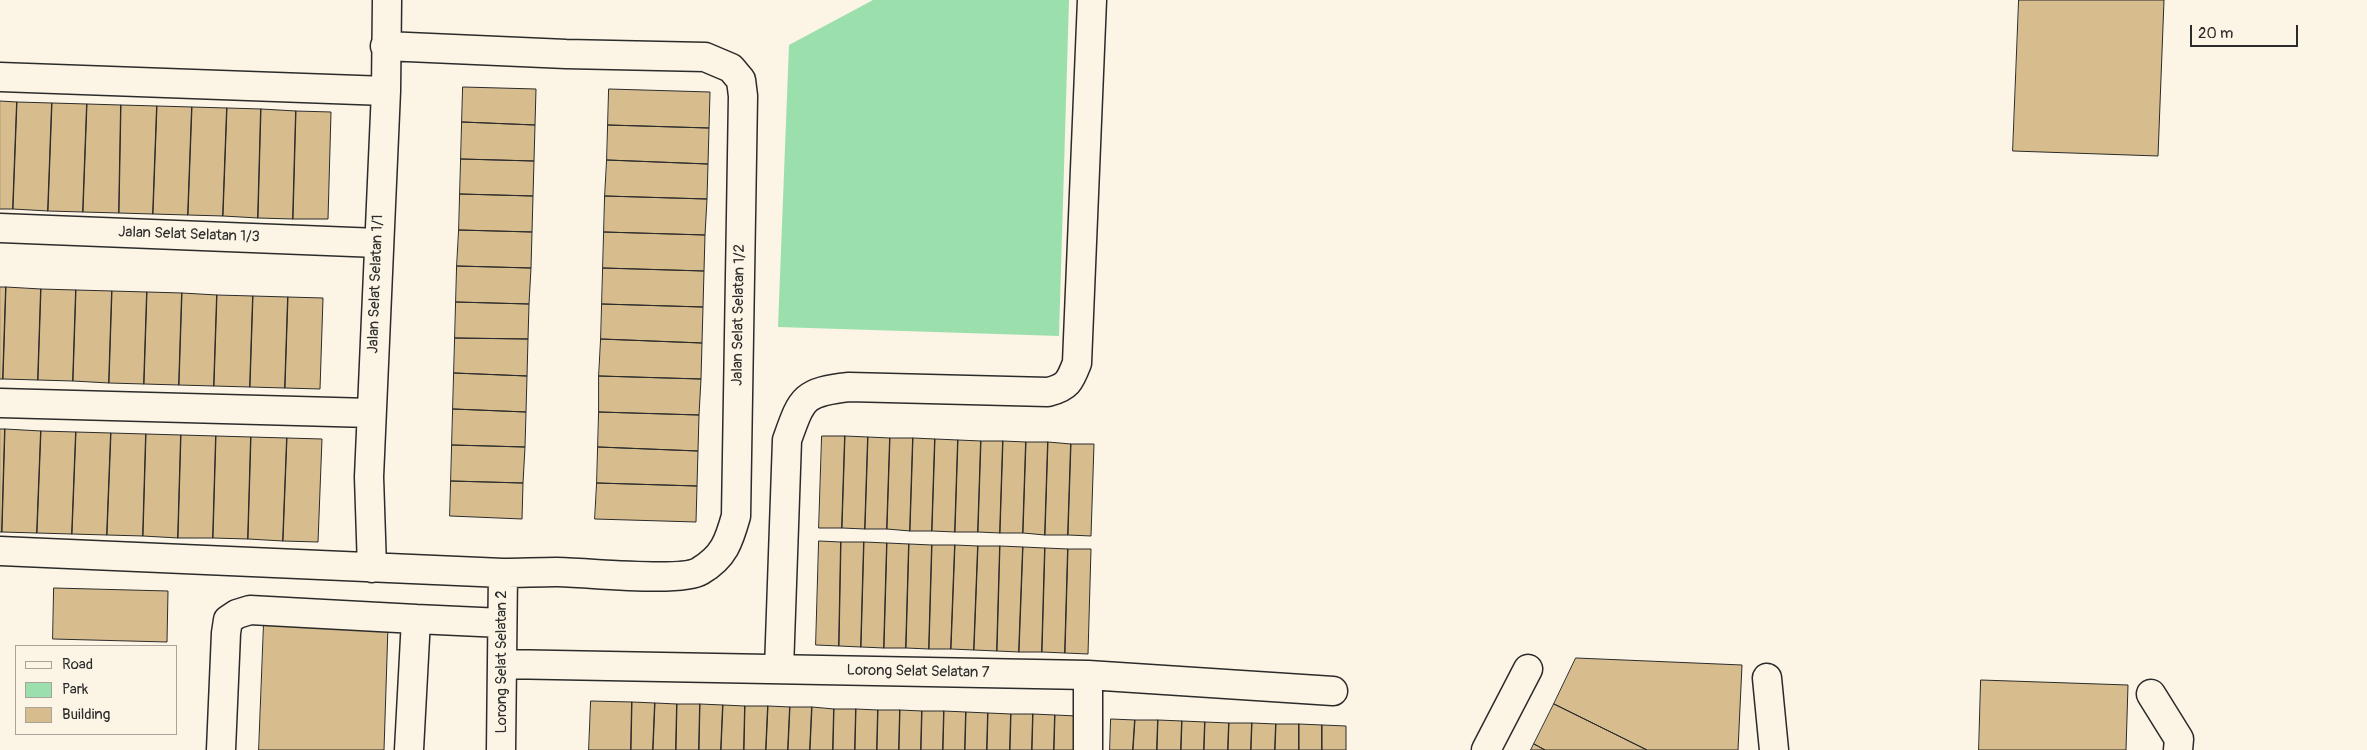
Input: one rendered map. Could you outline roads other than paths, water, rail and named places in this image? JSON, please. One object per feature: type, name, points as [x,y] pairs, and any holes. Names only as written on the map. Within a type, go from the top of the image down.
[{"type":"street","name":"Jalan Selat Selatan 1/1","points":[[372,568],[369,477],[386,91],[387,0]]},
{"type":"street","points":[[779,669],[787,440],[796,413],[806,398],[824,390],[849,387],[1048,392],[1062,389],[1071,379],[1077,363],[1092,0]]},
{"type":"street","name":"Jalan Selat Selatan 1/2","points":[[372,568],[503,573],[557,572],[667,577],[683,575],[699,572],[718,556],[728,544],[736,516],[743,96],[741,80],[731,68],[705,57],[566,54],[386,46]]},
{"type":"street","points":[[0,77],[386,91]]},
{"type":"street","name":"Jalan Selat Selatan 1/3","points":[[0,228],[378,242]]},
{"type":"street","points":[[0,403],[371,413]]},
{"type":"street","points":[[0,551],[372,568]]},
{"type":"street","name":"Lorong Selat Selatan 2","points":[[501,750],[503,573]]},
{"type":"street","points":[[221,750],[226,633],[228,620],[237,614],[250,610],[502,623]]},
{"type":"street","points":[[409,750],[416,619]]},
{"type":"street","name":"Lorong Selat Selatan 7","points":[[502,664],[1088,675],[1333,691]]},
{"type":"street","points":[[1486,750],[1528,669]]},
{"type":"street","points":[[1088,675],[1088,750]]},
{"type":"street","points":[[1767,678],[1774,750]]},
{"type":"street","points":[[2151,694],[2179,739],[2178,750]]}]
